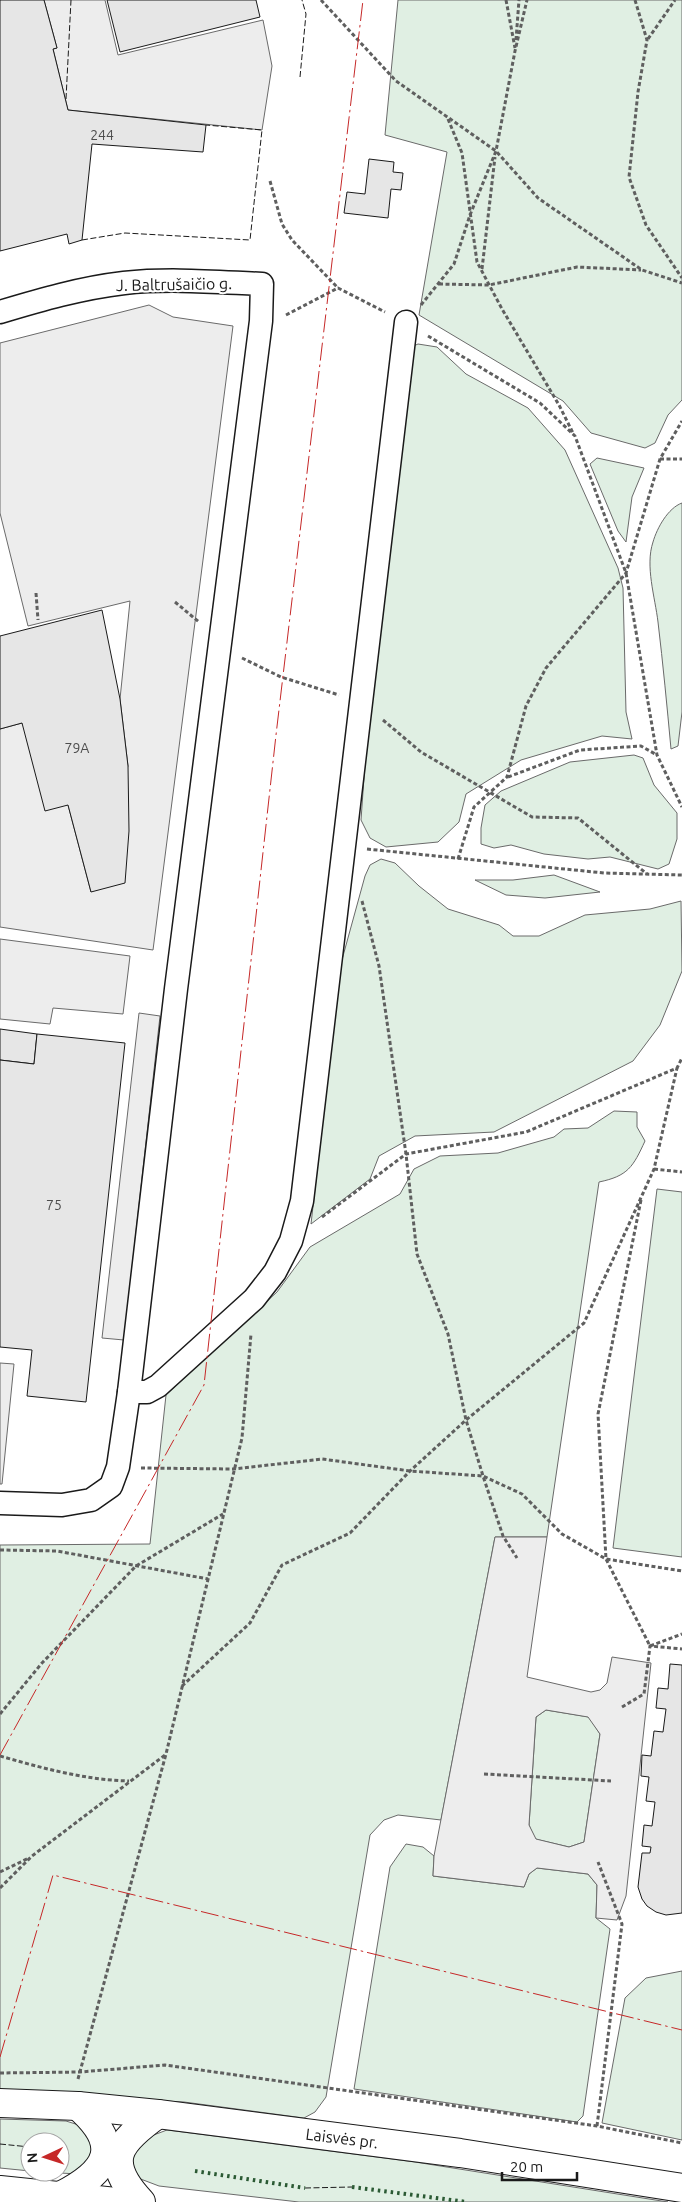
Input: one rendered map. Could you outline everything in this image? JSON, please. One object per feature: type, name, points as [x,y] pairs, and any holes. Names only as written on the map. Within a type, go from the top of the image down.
[{"type":"main road","name":"Laisvės pr.","points":[[0,2103],[73,2106],[158,2114],[460,2152],[682,2188]]},
{"type":"main road","points":[[62,2195],[92,2178],[99,2169],[105,2154],[104,2142],[99,2128],[73,2106]]},
{"type":"main road","points":[[141,2202],[119,2172],[119,2158],[123,2146],[131,2134],[158,2114]]},
{"type":"main road","points":[[0,2190],[116,2202]]},
{"type":"street","name":"J. Baltrušaičio g.","points":[[0,312],[44,299],[123,283],[207,281],[262,284],[261,321]]},
{"type":"street","points":[[0,1503],[62,1505],[91,1500],[110,1486],[118,1467],[129,1392],[176,989],[261,321]]},
{"type":"street","points":[[129,1392],[147,1392],[158,1386],[254,1299],[275,1272],[291,1241],[302,1201],[406,322]]},
{"type":"path","points":[[321,0],[396,81],[496,151],[538,198],[642,270]]},
{"type":"path","points":[[506,0],[515,51]]},
{"type":"path","points":[[515,51],[519,0]]},
{"type":"path","points":[[482,270],[496,151],[527,0]]},
{"type":"path","points":[[635,0],[647,40]]},
{"type":"path","points":[[675,0],[647,40],[638,92],[629,177],[646,224],[682,278]]},
{"type":"path","points":[[448,118],[462,153],[477,262],[575,436],[626,573],[657,755],[682,807]]},
{"type":"path","points":[[406,322],[454,264],[470,215],[496,151]]},
{"type":"path","points":[[270,181],[282,224],[292,240],[338,288],[406,322],[540,403],[575,436]]},
{"type":"path","points":[[438,284],[489,285],[577,267],[642,270],[682,283]]},
{"type":"path","points":[[261,321],[286,314],[338,288]]},
{"type":"path","points":[[507,777],[526,706],[546,668],[626,573],[660,459],[682,421]]},
{"type":"path","points":[[660,459],[682,459]]},
{"type":"path","points":[[36,592],[38,620]]},
{"type":"path","points":[[175,602],[238,656],[281,677],[360,701],[421,752],[532,817],[578,818],[648,874]]},
{"type":"path","points":[[458,859],[474,807],[507,777],[580,750],[641,746],[657,755]]},
{"type":"path","points":[[345,847],[604,873],[682,875]]},
{"type":"path","points":[[360,894],[379,966],[406,1154],[417,1254],[448,1334],[466,1420],[483,1476],[503,1536],[517,1558]]},
{"type":"path","points":[[182,1686],[250,1623],[282,1565],[350,1533],[410,1471],[466,1420],[584,1323],[654,1169],[677,1068],[682,1058]]},
{"type":"path","points":[[291,1241],[406,1154],[526,1132],[677,1068]]},
{"type":"path","points":[[654,1169],[682,1172]]},
{"type":"path","points":[[622,1707],[644,1694],[650,1646],[606,1559],[598,1414],[642,1195]]},
{"type":"path","points":[[73,2106],[80,2072],[166,1754],[242,1438],[254,1299]]},
{"type":"path","points":[[118,1467],[234,1469],[322,1459],[410,1471],[483,1476],[522,1494],[562,1534],[606,1559],[682,1571]]},
{"type":"path","points":[[0,1714],[42,1663],[136,1566],[224,1514]]},
{"type":"path","points":[[0,1550],[57,1551],[208,1579]]},
{"type":"path","points":[[650,1646],[682,1634]]},
{"type":"path","points":[[650,1646],[682,1649]]},
{"type":"path","points":[[0,1888],[32,1856],[166,1754]]},
{"type":"path","points":[[0,1756],[41,1768],[102,1780],[130,1781]]},
{"type":"path","points":[[484,1774],[610,1781]]},
{"type":"path","points":[[0,1872],[32,1856]]},
{"type":"path","points":[[597,2126],[622,1924],[598,1862]]},
{"type":"path","points":[[0,2074],[80,2072],[165,2065],[597,2126],[682,2143]]},
{"type":"green space","points":[[398,0],[682,0],[682,400],[668,415],[655,443],[645,448],[591,433],[563,401],[419,315],[447,152],[385,135]]},
{"type":"green space","points":[[418,344],[437,347],[466,374],[528,408],[565,450],[618,568],[623,588],[626,712],[632,739],[602,736],[521,760],[466,794],[459,822],[438,842],[386,847],[370,838],[361,820],[372,664],[409,348]]},
{"type":"green space","points":[[597,458],[644,468],[632,497],[626,542],[618,531],[590,464]]},
{"type":"green space","points":[[682,503],[682,712],[678,746],[671,749],[650,561],[653,542],[660,525],[672,509]]},
{"type":"green space","points":[[634,755],[643,758],[654,785],[677,813],[677,839],[669,864],[658,869],[610,857],[588,859],[544,854],[511,845],[494,848],[481,844],[481,828],[485,805],[501,791],[570,762]]},
{"type":"green space","points":[[381,859],[395,863],[419,886],[448,909],[499,925],[513,936],[539,936],[585,915],[650,909],[681,901],[682,971],[660,1025],[633,1061],[494,1132],[415,1136],[379,1156],[370,1179],[311,1224],[340,967],[365,876],[370,865]]},
{"type":"green space","points":[[554,875],[600,892],[545,898],[506,895],[475,880],[513,880]]},
{"type":"green space","points":[[614,1111],[637,1112],[637,1127],[645,1141],[637,1158],[628,1169],[617,1177],[599,1182],[547,1537],[495,1537],[441,1820],[398,1815],[384,1820],[370,1835],[326,2097],[315,2112],[304,2118],[184,2102],[0,2093],[0,1545],[150,1544],[166,1395],[277,1292],[310,1247],[400,1194],[414,1169],[440,1156],[498,1153],[554,1137],[564,1129],[588,1128]]},
{"type":"green space","points":[[657,1189],[682,1192],[682,1557],[613,1548]]},
{"type":"green space","points":[[546,1710],[589,1717],[600,1734],[584,1842],[569,1847],[535,1839],[529,1825],[536,1717]]},
{"type":"green space","points":[[406,1844],[423,1847],[434,1856],[433,1876],[524,1887],[529,1874],[537,1868],[588,1874],[597,1885],[596,1918],[610,1929],[583,2116],[577,2122],[354,2089],[390,1867]]},
{"type":"green space","points":[[682,1971],[682,2140],[602,2123],[625,1998],[646,1978]]},
{"type":"green space","points":[[0,2119],[66,2121],[82,2126],[93,2140],[92,2161],[79,2174],[70,2174],[70,2132],[20,2132],[20,2170],[0,2168]]},
{"type":"green space","points":[[167,2130],[415,2162],[668,2202],[299,2202],[159,2186],[138,2178],[132,2168],[132,2151],[143,2139]]},
{"type":"shaded area","points":[[44,0],[105,0],[118,55],[263,20],[272,66],[262,130],[68,110],[53,49],[57,48]]},
{"type":"shaded area","points":[[149,305],[173,317],[233,326],[153,950],[0,927],[0,729],[22,723],[68,805],[91,892],[128,766],[120,699],[130,601],[28,626],[0,513],[0,343]]},
{"type":"shaded area","points":[[0,939],[130,956],[123,1014],[53,1008],[50,1024],[0,1019]]},
{"type":"shaded area","points":[[139,1013],[160,1016],[124,1340],[102,1338]]},
{"type":"shaded area","points":[[0,1363],[14,1364],[2,1484],[0,1484]]},
{"type":"shaded area","points":[[495,1537],[547,1537],[527,1677],[591,1692],[600,1690],[607,1683],[612,1657],[651,1663],[626,1896],[617,1920],[596,1918],[597,1885],[588,1874],[537,1868],[529,1874],[524,1887],[433,1876],[434,1856]],"holes":[[[546,1710],[588,1717],[600,1734],[584,1842],[569,1847],[536,1839],[529,1825],[536,1717]]]},
{"type":"building","points":[[0,0],[44,0],[57,48],[53,49],[68,110],[206,125],[203,152],[92,144],[82,240],[69,244],[67,234],[0,251]]},
{"type":"building","points":[[107,0],[256,0],[260,17],[120,52]]},
{"type":"building","points":[[369,159],[394,162],[393,172],[403,173],[401,190],[391,189],[388,218],[344,213],[347,192],[365,194]]},
{"type":"building","points":[[102,610],[120,699],[128,766],[129,831],[125,883],[91,892],[68,805],[45,811],[22,723],[0,729],[0,636]]},
{"type":"building","points":[[0,1029],[37,1034],[34,1064],[0,1060]]},
{"type":"building","points":[[37,1034],[125,1043],[86,1402],[27,1396],[32,1350],[0,1347],[0,1060],[34,1064]]},
{"type":"building","points":[[670,1664],[682,1665],[682,1913],[666,1915],[656,1912],[647,1906],[642,1899],[638,1887],[642,1853],[650,1853],[651,1847],[642,1846],[644,1825],[652,1826],[655,1802],[646,1801],[649,1777],[641,1776],[642,1755],[651,1756],[654,1731],[663,1732],[666,1709],[656,1708],[658,1688],[668,1689]]},
{"type":"hedge","points":[[195,2171],[305,2188]]},
{"type":"hedge","points":[[352,2187],[467,2202]]},
{"type":"fence","points":[[66,99],[71,0]]},
{"type":"fence","points":[[300,77],[306,14],[302,0]]},
{"type":"fence","points":[[82,240],[125,233],[250,240],[262,130],[206,125]]},
{"type":"fence","points":[[0,2144],[20,2146]]},
{"type":"fence","points":[[305,2188],[352,2187]]},
{"type":"power","points":[[0,1755],[204,1385],[276,735],[363,0]]},
{"type":"power","points":[[0,2057],[53,1875],[682,2030]]}]
